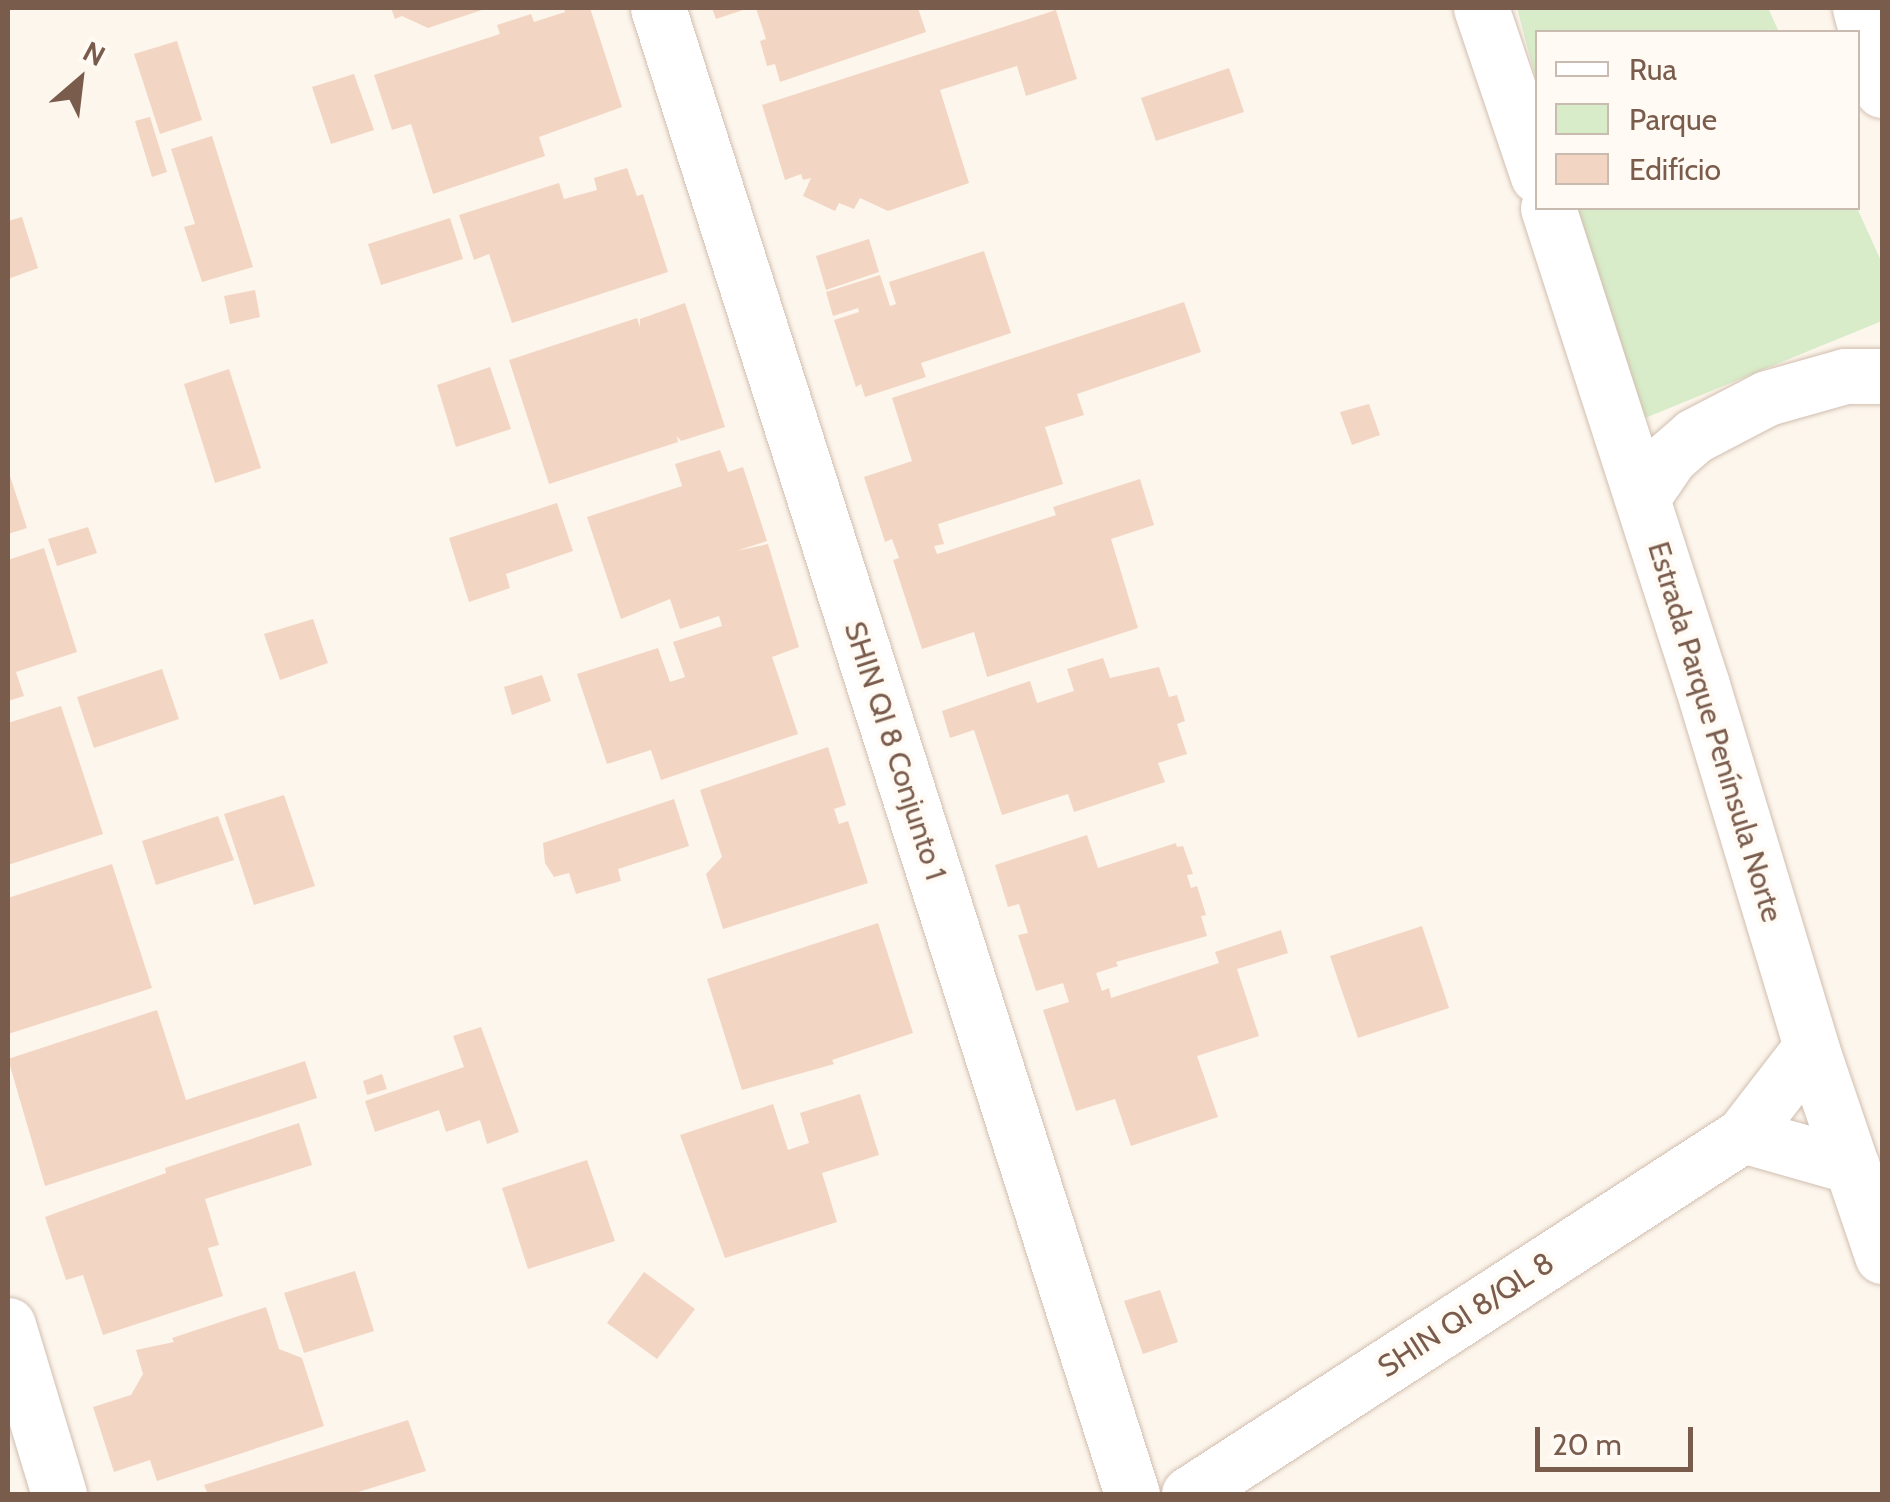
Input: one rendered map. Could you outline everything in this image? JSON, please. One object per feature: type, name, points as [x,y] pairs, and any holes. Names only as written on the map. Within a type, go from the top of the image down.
[{"type":"street","name":"SHIN QI 8 Conjunto 1","points":[[658,8],[1132,1494]]},
{"type":"street","points":[[1481,8],[1535,167]]},
{"type":"street","points":[[1860,8],[1882,90]]},
{"type":"street","name":"Estrada Parque Península Norte","points":[[1549,210],[1811,1047],[1882,1256]]},
{"type":"street","points":[[1642,498],[1670,457],[1694,436],[1767,398],[1845,376],[1882,376]]},
{"type":"street","name":"SHIN QI 8/QL 8","points":[[1188,1494],[1744,1135],[1811,1047]]},
{"type":"street","points":[[1744,1135],[1852,1166]]},
{"type":"street","points":[[8,1325],[60,1494]]},
{"type":"green space","points":[[1517,8],[1768,8],[1778,30],[1535,30],[1535,76]]},
{"type":"green space","points":[[1573,210],[1858,210],[1882,263],[1882,321],[1633,423]]},
{"type":"building","points":[[391,8],[488,8],[428,28],[402,16],[395,19]]},
{"type":"building","points":[[564,8],[590,8],[622,107],[539,137],[545,156],[433,194],[411,124],[392,130],[374,75],[500,34],[497,25],[531,14],[534,22],[565,12]]},
{"type":"building","points":[[712,8],[749,8],[716,19]]},
{"type":"building","points":[[756,8],[918,8],[926,32],[780,82],[775,64],[767,66],[760,41],[766,39]]},
{"type":"building","points":[[1056,10],[1077,79],[1026,96],[1017,66],[940,90],[969,183],[888,211],[860,198],[854,209],[839,203],[835,211],[803,196],[811,178],[803,180],[801,174],[785,180],[762,105]]},
{"type":"building","points":[[177,41],[202,120],[160,134],[134,54]]},
{"type":"building","points":[[1229,68],[1244,112],[1156,141],[1141,98]]},
{"type":"building","points":[[354,74],[374,130],[331,144],[312,87]]},
{"type":"building","points":[[150,117],[167,172],[152,177],[135,121]]},
{"type":"building","points":[[212,136],[253,267],[202,282],[184,227],[195,224],[171,149]]},
{"type":"building","points":[[627,168],[637,196],[643,194],[668,272],[512,323],[489,254],[474,260],[459,215],[559,183],[564,199],[597,190],[594,178]]},
{"type":"building","points":[[22,217],[38,268],[8,279],[8,221]]},
{"type":"building","points":[[450,218],[463,259],[381,285],[368,244]]},
{"type":"building","points":[[869,239],[879,272],[826,290],[816,256]]},
{"type":"building","points":[[984,251],[1011,333],[921,363],[926,377],[865,397],[861,384],[856,387],[834,320],[859,312],[858,308],[833,316],[826,292],[880,275],[890,306],[896,304],[889,282]]},
{"type":"building","points":[[255,290],[260,317],[230,324],[224,296]]},
{"type":"building","points":[[1184,302],[1201,352],[1077,394],[1084,415],[1045,427],[1063,484],[938,524],[944,544],[934,546],[937,554],[947,551],[1056,515],[1053,507],[1140,479],[1154,525],[1111,539],[1138,628],[987,677],[974,632],[922,649],[893,560],[899,558],[892,539],[885,542],[864,477],[912,461],[892,398]]},
{"type":"building","points":[[685,303],[725,427],[681,441],[677,436],[678,442],[549,484],[509,360],[637,318],[640,327],[640,319]]},
{"type":"building","points":[[490,367],[511,429],[456,447],[437,385]]},
{"type":"building","points":[[229,369],[261,468],[215,483],[184,384]]},
{"type":"building","points":[[1369,404],[1380,435],[1352,445],[1340,412]]},
{"type":"building","points":[[720,450],[728,472],[743,467],[767,541],[736,551],[768,544],[799,647],[772,657],[798,734],[661,780],[651,750],[607,764],[577,674],[658,648],[670,682],[685,677],[673,642],[722,626],[719,616],[680,629],[670,599],[621,619],[587,517],[682,486],[675,464]]},
{"type":"building","points":[[8,470],[27,528],[8,534]]},
{"type":"building","points":[[557,503],[573,551],[506,574],[510,588],[469,602],[449,538]]},
{"type":"building","points":[[88,527],[97,553],[57,566],[48,539]]},
{"type":"building","points":[[44,548],[77,652],[16,672],[24,696],[8,701],[8,560]]},
{"type":"building","points":[[313,619],[328,663],[280,680],[264,634]]},
{"type":"building","points":[[1103,658],[1110,678],[1159,667],[1169,697],[1177,695],[1185,721],[1177,724],[1187,754],[1158,763],[1165,782],[1074,812],[1068,794],[1002,815],[974,730],[950,738],[942,711],[1030,681],[1037,703],[1074,691],[1067,669]]},
{"type":"building","points":[[162,669],[179,719],[94,748],[77,697]]},
{"type":"building","points":[[542,675],[551,701],[512,715],[504,687]]},
{"type":"building","points":[[61,706],[103,834],[8,865],[8,723]]},
{"type":"building","points":[[828,747],[846,805],[834,809],[839,824],[848,821],[868,883],[723,929],[706,874],[722,857],[700,790]]},
{"type":"building","points":[[284,795],[315,886],[254,905],[224,814]]},
{"type":"building","points":[[674,799],[689,846],[618,869],[621,881],[576,894],[569,873],[554,877],[545,863],[543,843]]},
{"type":"building","points":[[218,816],[234,860],[156,885],[142,841]]},
{"type":"building","points":[[1087,835],[1098,868],[1176,843],[1177,847],[1183,846],[1193,874],[1187,875],[1191,888],[1197,886],[1206,915],[1201,916],[1207,936],[1116,962],[1118,966],[1096,973],[1102,991],[1109,988],[1111,998],[1219,963],[1215,952],[1281,930],[1288,953],[1237,969],[1259,1036],[1197,1056],[1218,1117],[1131,1146],[1115,1099],[1076,1111],[1043,1010],[1069,1002],[1063,983],[1036,991],[1018,935],[1028,933],[1019,904],[1008,907],[995,865]]},
{"type":"building","points":[[112,864],[152,988],[8,1034],[8,898]]},
{"type":"building","points":[[878,923],[913,1033],[832,1060],[834,1064],[742,1090],[707,979]]},
{"type":"building","points":[[1422,926],[1449,1008],[1358,1038],[1330,956]]},
{"type":"building","points":[[157,1010],[186,1100],[305,1061],[317,1098],[45,1186],[8,1059]]},
{"type":"building","points":[[481,1027],[519,1132],[487,1144],[480,1120],[446,1132],[439,1110],[375,1132],[365,1101],[464,1067],[453,1036]]},
{"type":"building","points":[[382,1074],[387,1089],[367,1095],[363,1081]]},
{"type":"building","points":[[860,1094],[879,1155],[822,1173],[837,1222],[725,1258],[680,1135],[773,1104],[788,1150],[809,1143],[800,1113]]},
{"type":"building","points":[[299,1123],[312,1165],[205,1199],[219,1245],[208,1248],[223,1296],[103,1335],[83,1275],[66,1280],[45,1217],[166,1173],[165,1168]]},
{"type":"building","points":[[587,1160],[615,1241],[528,1269],[502,1188]]},
{"type":"building","points":[[355,1271],[374,1331],[304,1353],[284,1293]]},
{"type":"building","points":[[644,1272],[695,1309],[657,1359],[607,1323]]},
{"type":"building","points":[[1160,1290],[1178,1342],[1143,1354],[1124,1301]]},
{"type":"building","points":[[266,1307],[279,1349],[302,1358],[324,1426],[157,1481],[150,1460],[114,1472],[93,1407],[131,1395],[143,1374],[136,1350],[174,1342],[172,1338]]},
{"type":"building","points":[[408,1420],[426,1471],[352,1494],[208,1494],[204,1485]]}]
